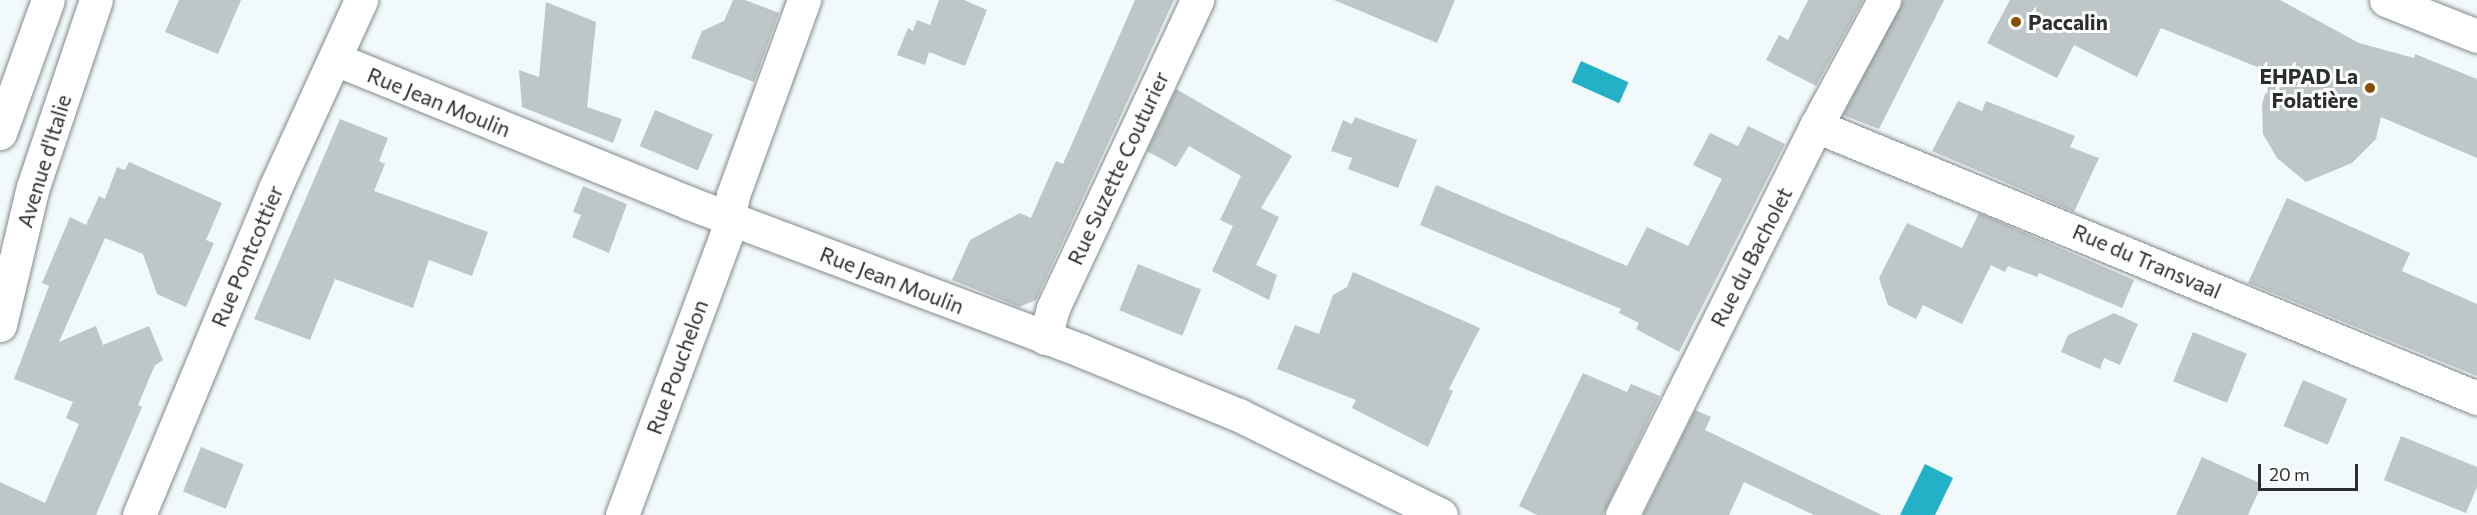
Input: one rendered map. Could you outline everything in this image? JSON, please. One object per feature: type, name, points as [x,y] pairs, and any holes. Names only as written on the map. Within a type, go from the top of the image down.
[{"type":"street","points":[[0,133],[48,0]]},
{"type":"street","name":"Avenue d'Italie","points":[[0,325],[33,187],[96,0]]},
{"type":"street","name":"Rue Pontcottier","points":[[139,515],[275,188],[361,0]]},
{"type":"street","name":"Rue Pouchelon","points":[[622,515],[726,236],[733,195],[804,0]]},
{"type":"street","name":"Rue Suzette Couturier","points":[[1045,338],[1053,308],[1197,0]]},
{"type":"street","name":"Rue du Bacholet","points":[[1622,515],[1816,126],[1884,0]]},
{"type":"street","points":[[2386,0],[2477,36]]},
{"type":"street","name":"Rue Jean Moulin","points":[[335,58],[729,219],[1045,338],[1239,415],[1441,515]]},
{"type":"street","name":"Rue du Transvaal","points":[[1816,126],[2477,398]]},
{"type":"water","points":[[1581,61],[1629,82],[1619,103],[1572,82]]},
{"type":"water","points":[[1925,464],[1953,478],[1935,515],[1900,515]]},
{"type":"building","points":[[179,0],[241,0],[218,54],[165,32]]},
{"type":"building","points":[[733,0],[745,0],[779,13],[754,82],[691,58],[702,31],[724,21]]},
{"type":"building","points":[[939,0],[964,0],[987,10],[965,66],[929,52],[925,65],[897,55],[908,28],[913,31],[917,20],[930,25]]},
{"type":"building","points":[[1135,0],[1174,0],[1036,300],[1019,307],[952,280],[970,240],[1020,213],[1031,218],[1056,161],[1063,164]]},
{"type":"building","points":[[1334,0],[1455,0],[1437,43]]},
{"type":"building","points":[[1808,0],[1863,0],[1816,86],[1766,60],[1779,35],[1788,40]]},
{"type":"building","points":[[1903,0],[1944,0],[1879,129],[1843,115]]},
{"type":"building","name":"EHPAD La Folatière","points":[[2010,0],[2280,0],[2359,43],[2414,58],[2415,54],[2477,79],[2477,158],[2381,117],[2376,139],[2352,163],[2306,182],[2277,158],[2263,134],[2262,104],[2272,73],[2161,28],[2137,77],[2074,45],[2057,78],[1987,43]]},
{"type":"building","points":[[546,2],[596,22],[587,107],[622,119],[613,143],[522,107],[519,70],[539,77]]},
{"type":"building","points":[[1176,89],[1292,156],[1261,208],[1279,217],[1256,265],[1277,275],[1269,300],[1212,271],[1233,226],[1220,220],[1241,176],[1189,146],[1176,167],[1147,151]]},
{"type":"building","points":[[1958,101],[1982,111],[1986,101],[2075,136],[2070,147],[2099,158],[2074,212],[1932,151]]},
{"type":"building","points":[[655,110],[713,135],[698,171],[640,146]]},
{"type":"building","points":[[1355,117],[1417,140],[1398,188],[1348,169],[1352,158],[1331,151],[1343,120],[1352,124]]},
{"type":"building","points":[[340,119],[388,138],[379,161],[385,164],[374,191],[488,232],[472,276],[429,260],[413,308],[335,279],[310,340],[254,319]]},
{"type":"building","points":[[1748,126],[1785,144],[1679,352],[1636,329],[1639,323],[1619,313],[1621,309],[1420,225],[1436,185],[1627,266],[1647,227],[1688,246],[1722,179],[1693,165],[1710,133],[1738,146]]},
{"type":"building","points":[[129,162],[222,203],[206,240],[214,243],[186,307],[157,294],[143,254],[105,238],[59,342],[96,326],[103,345],[149,326],[163,360],[155,365],[138,405],[142,407],[96,515],[0,515],[0,482],[45,503],[79,424],[66,418],[73,402],[14,379],[49,286],[42,283],[70,217],[86,225],[99,196],[105,199],[117,167],[125,170]]},
{"type":"building","points":[[583,186],[627,204],[609,253],[572,237],[581,215],[573,212]]},
{"type":"building","points":[[2287,198],[2410,253],[2402,271],[2477,304],[2477,376],[2248,283]]},
{"type":"building","points":[[1979,213],[2134,280],[2122,308],[2039,273],[2037,277],[2008,266],[2005,272],[1991,265],[1962,324],[1923,305],[1916,319],[1888,305],[1879,278],[1907,223],[1962,248]]},
{"type":"building","points":[[1138,264],[1201,289],[1182,336],[1119,310]]},
{"type":"building","points":[[1353,272],[1480,328],[1449,389],[1453,391],[1428,447],[1352,408],[1356,400],[1277,369],[1295,325],[1319,334],[1333,295],[1347,287]]},
{"type":"building","points":[[2114,313],[2138,324],[2120,365],[2104,358],[2100,369],[2061,352],[2068,335]]},
{"type":"building","points":[[2193,332],[2247,354],[2227,403],[2173,381]]},
{"type":"building","points":[[1583,373],[1627,392],[1631,384],[1660,396],[1603,515],[1537,515],[1519,506]]},
{"type":"building","points":[[2303,380],[2347,399],[2328,445],[2283,426]]},
{"type":"building","points":[[1695,410],[1711,417],[1705,430],[1882,515],[1814,515],[1744,482],[1729,515],[1643,515]]},
{"type":"building","points":[[2401,436],[2477,467],[2477,487],[2466,513],[2384,480]]},
{"type":"building","points":[[201,447],[244,464],[226,509],[183,492]]},
{"type":"building","points":[[2202,457],[2262,484],[2248,515],[2176,515]]},
{"type":"place","name":"Paccalin","points":[[2016,22]]},
{"type":"place","name":"EHPAD La Folatière","points":[[2370,88]]}]
